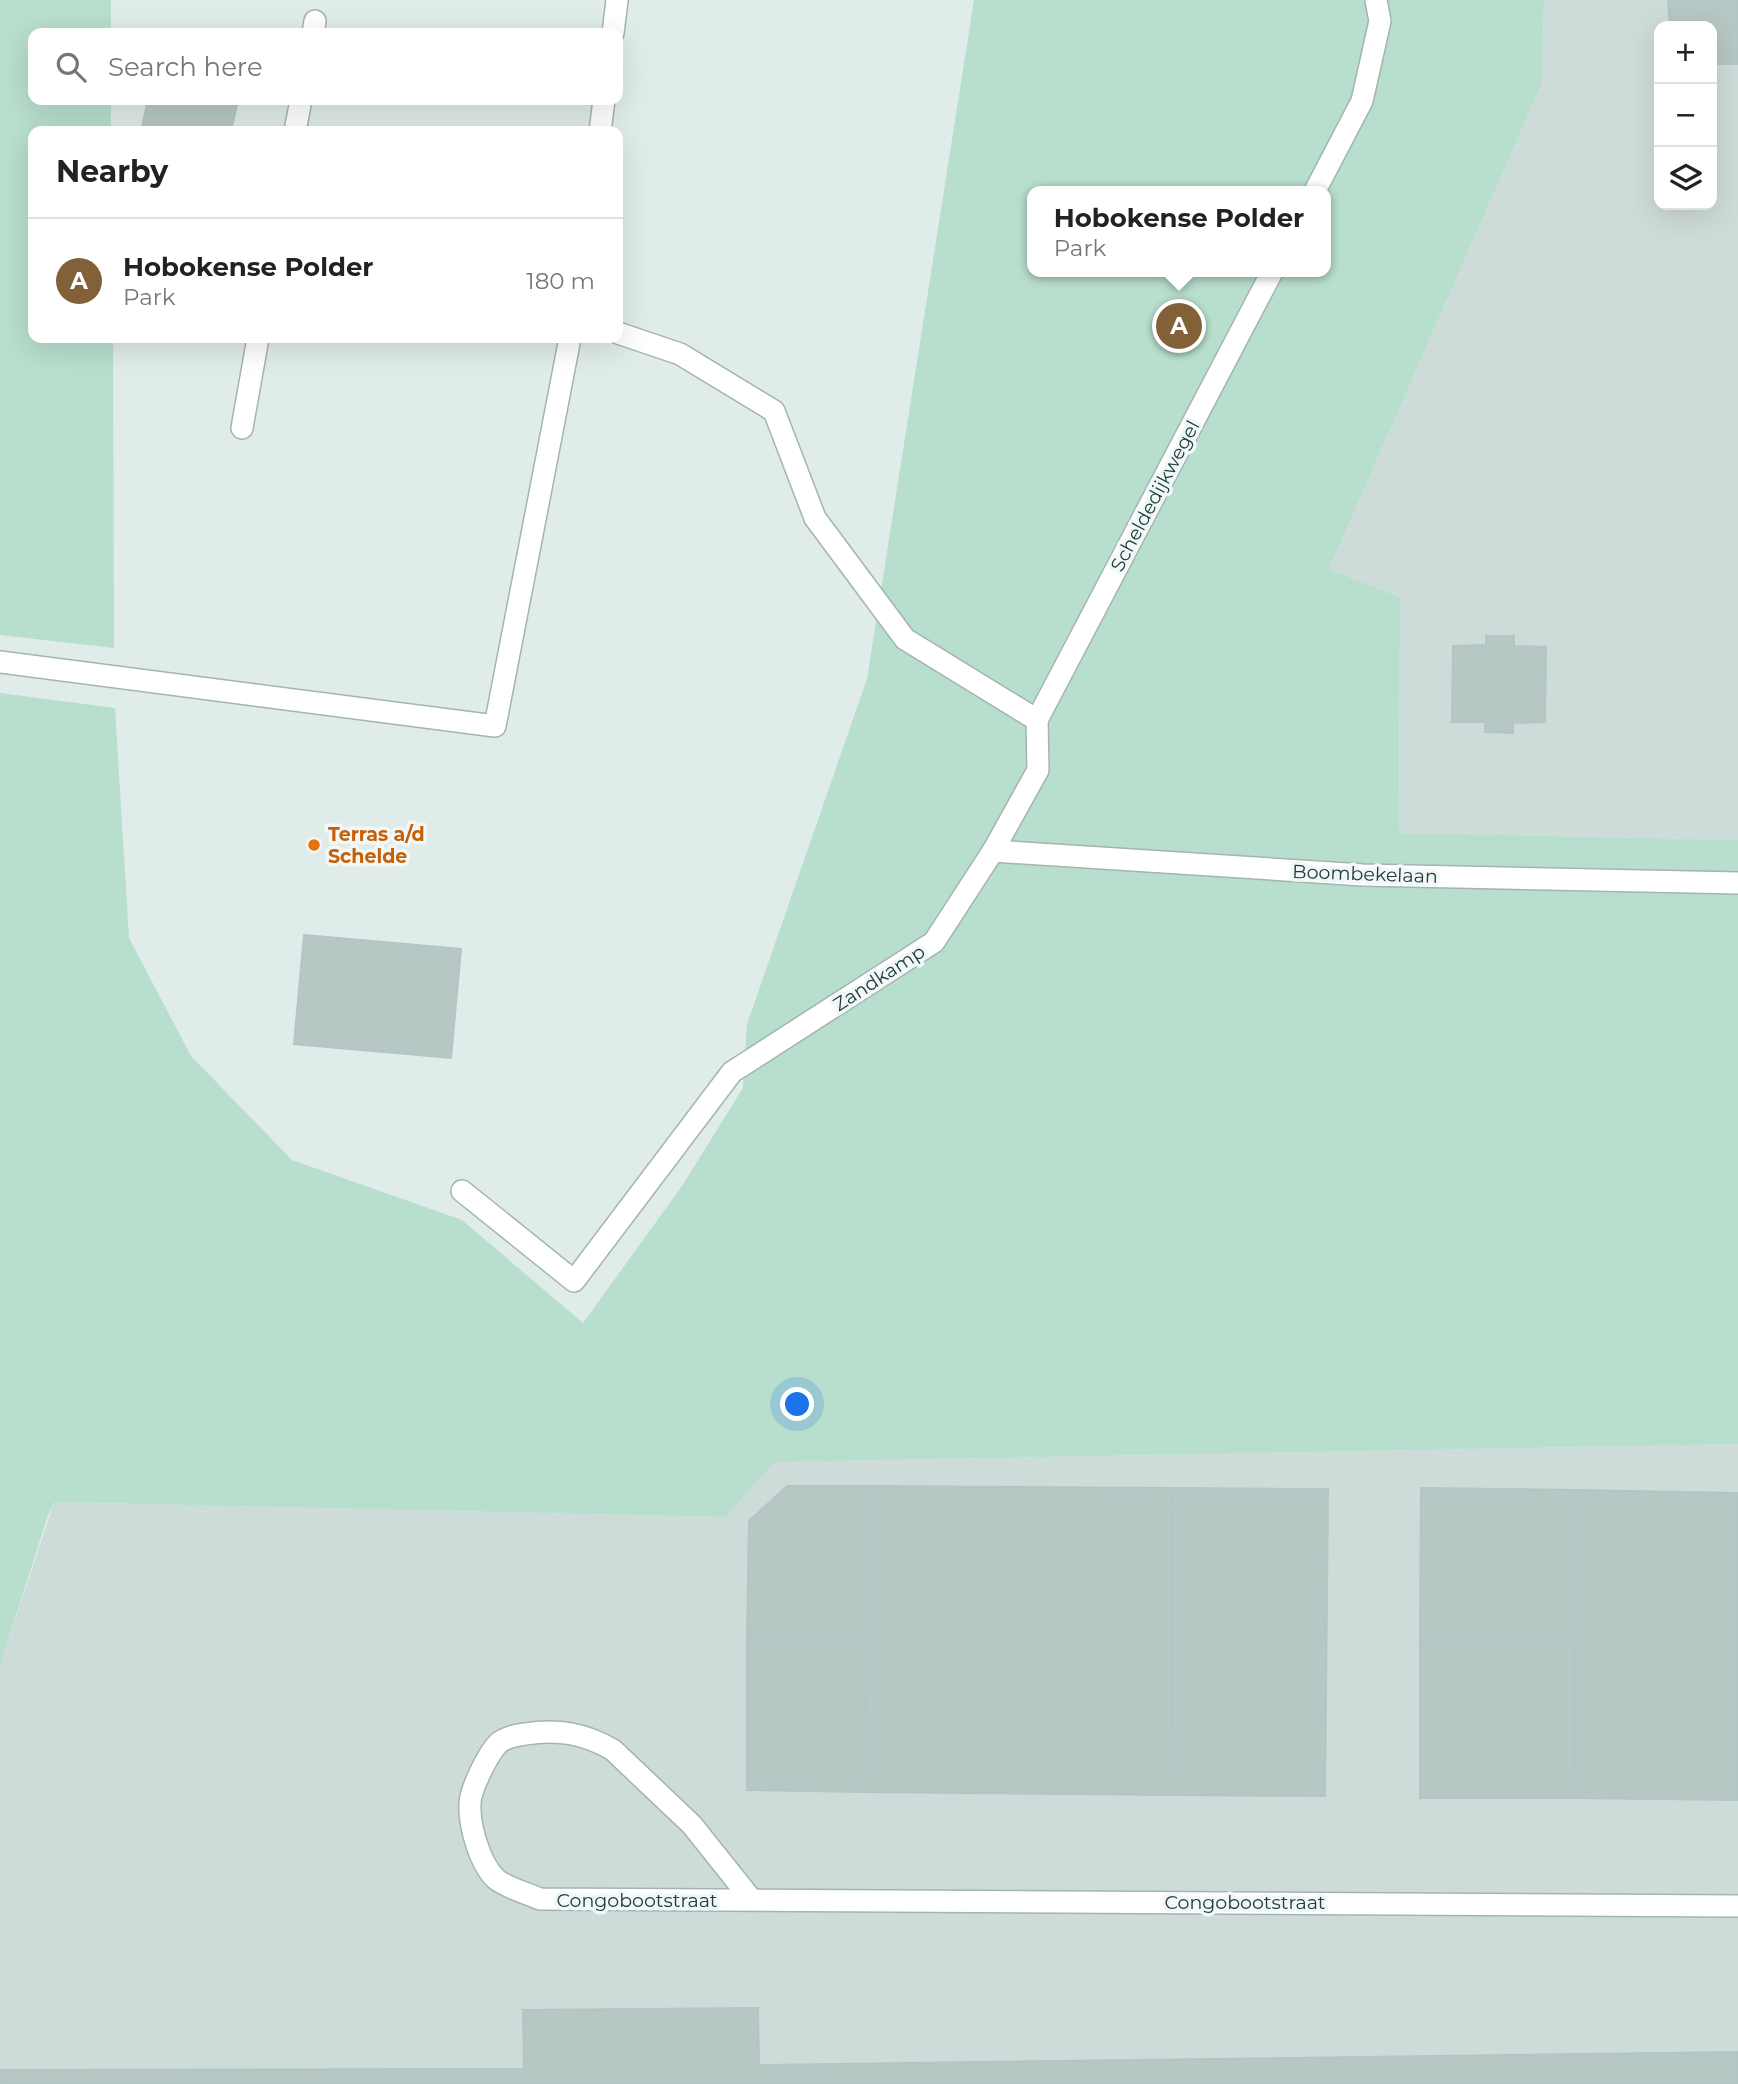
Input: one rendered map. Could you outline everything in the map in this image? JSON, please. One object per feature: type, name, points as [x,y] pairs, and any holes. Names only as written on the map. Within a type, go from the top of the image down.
[{"type":"street","points":[[614,28],[618,0]]},
{"type":"street","points":[[1318,186],[1362,102],[1380,20],[1376,0]]},
{"type":"street","points":[[296,126],[300,105]]},
{"type":"street","points":[[601,126],[603,105]]},
{"type":"street","name":"Scheldedijkwegel","points":[[1037,720],[1269,277]]},
{"type":"street","points":[[623,335],[680,354],[774,411],[815,518],[905,639],[1037,720]]},
{"type":"street","points":[[242,428],[257,343]]},
{"type":"street","points":[[0,662],[495,726],[569,343]]},
{"type":"street","name":"Zandkamp","points":[[462,1191],[574,1281],[732,1072],[934,942],[993,851],[1038,770],[1037,720]]},
{"type":"street","name":"Boombekelaan","points":[[993,851],[1363,876],[1738,883]]},
{"type":"street","name":"Congobootstraat","points":[[751,1899],[692,1825],[613,1750],[598,1741],[582,1734],[561,1731],[515,1736],[500,1742],[484,1765],[470,1803],[476,1847],[496,1879],[540,1899],[1738,1906]]},
{"type":"shaded area","points":[[1544,0],[1738,0],[1738,840],[1399,833],[1400,597],[1329,569],[1542,83]]},
{"type":"shaded area","points":[[1738,1444],[1738,2084],[0,2084],[0,1666],[54,1502],[724,1517],[773,1462]]},
{"type":"green space","points":[[0,0],[111,0],[111,28],[28,28],[28,105],[111,105],[111,126],[28,126],[28,343],[113,343],[114,648],[0,635]]},
{"type":"green space","points":[[974,0],[1544,0],[1542,83],[1329,569],[1400,597],[1399,833],[1738,840],[1738,1444],[774,1462],[725,1517],[54,1502],[0,1666],[0,693],[115,708],[129,938],[191,1056],[292,1160],[462,1220],[583,1323],[682,1186],[743,1088],[747,1024],[867,679]]},
{"type":"building","points":[[1668,0],[1738,0],[1738,64],[1717,64],[1717,21],[1670,21]]},
{"type":"building","points":[[147,105],[237,105],[232,126],[142,126]]},
{"type":"building","points":[[1486,636],[1514,636],[1514,646],[1546,647],[1545,722],[1513,723],[1513,733],[1485,732],[1485,722],[1452,722],[1453,646],[1486,645]]},
{"type":"building","points":[[304,935],[461,949],[451,1058],[294,1044]]},
{"type":"building","points":[[787,1486],[867,1486],[867,1638],[747,1637],[749,1521]]},
{"type":"building","points":[[867,1486],[1173,1488],[1171,1795],[863,1792]]},
{"type":"building","points":[[1173,1488],[1328,1489],[1325,1796],[1171,1795]]},
{"type":"building","points":[[1421,1488],[1576,1490],[1575,1644],[1420,1643]]},
{"type":"building","points":[[1576,1490],[1738,1493],[1738,1800],[1574,1798]]},
{"type":"building","points":[[747,1637],[867,1638],[863,1792],[747,1790]]},
{"type":"building","points":[[1420,1643],[1575,1644],[1574,1798],[1420,1798]]},
{"type":"building","points":[[758,2008],[759,2065],[1738,2052],[1738,2084],[0,2084],[0,2070],[524,2069],[523,2010]]},
{"type":"place","name":"Hobokense Polder","points":[[1179,326]]},
{"type":"place","name":"Terras a/d Schelde","points":[[314,845]]}]
